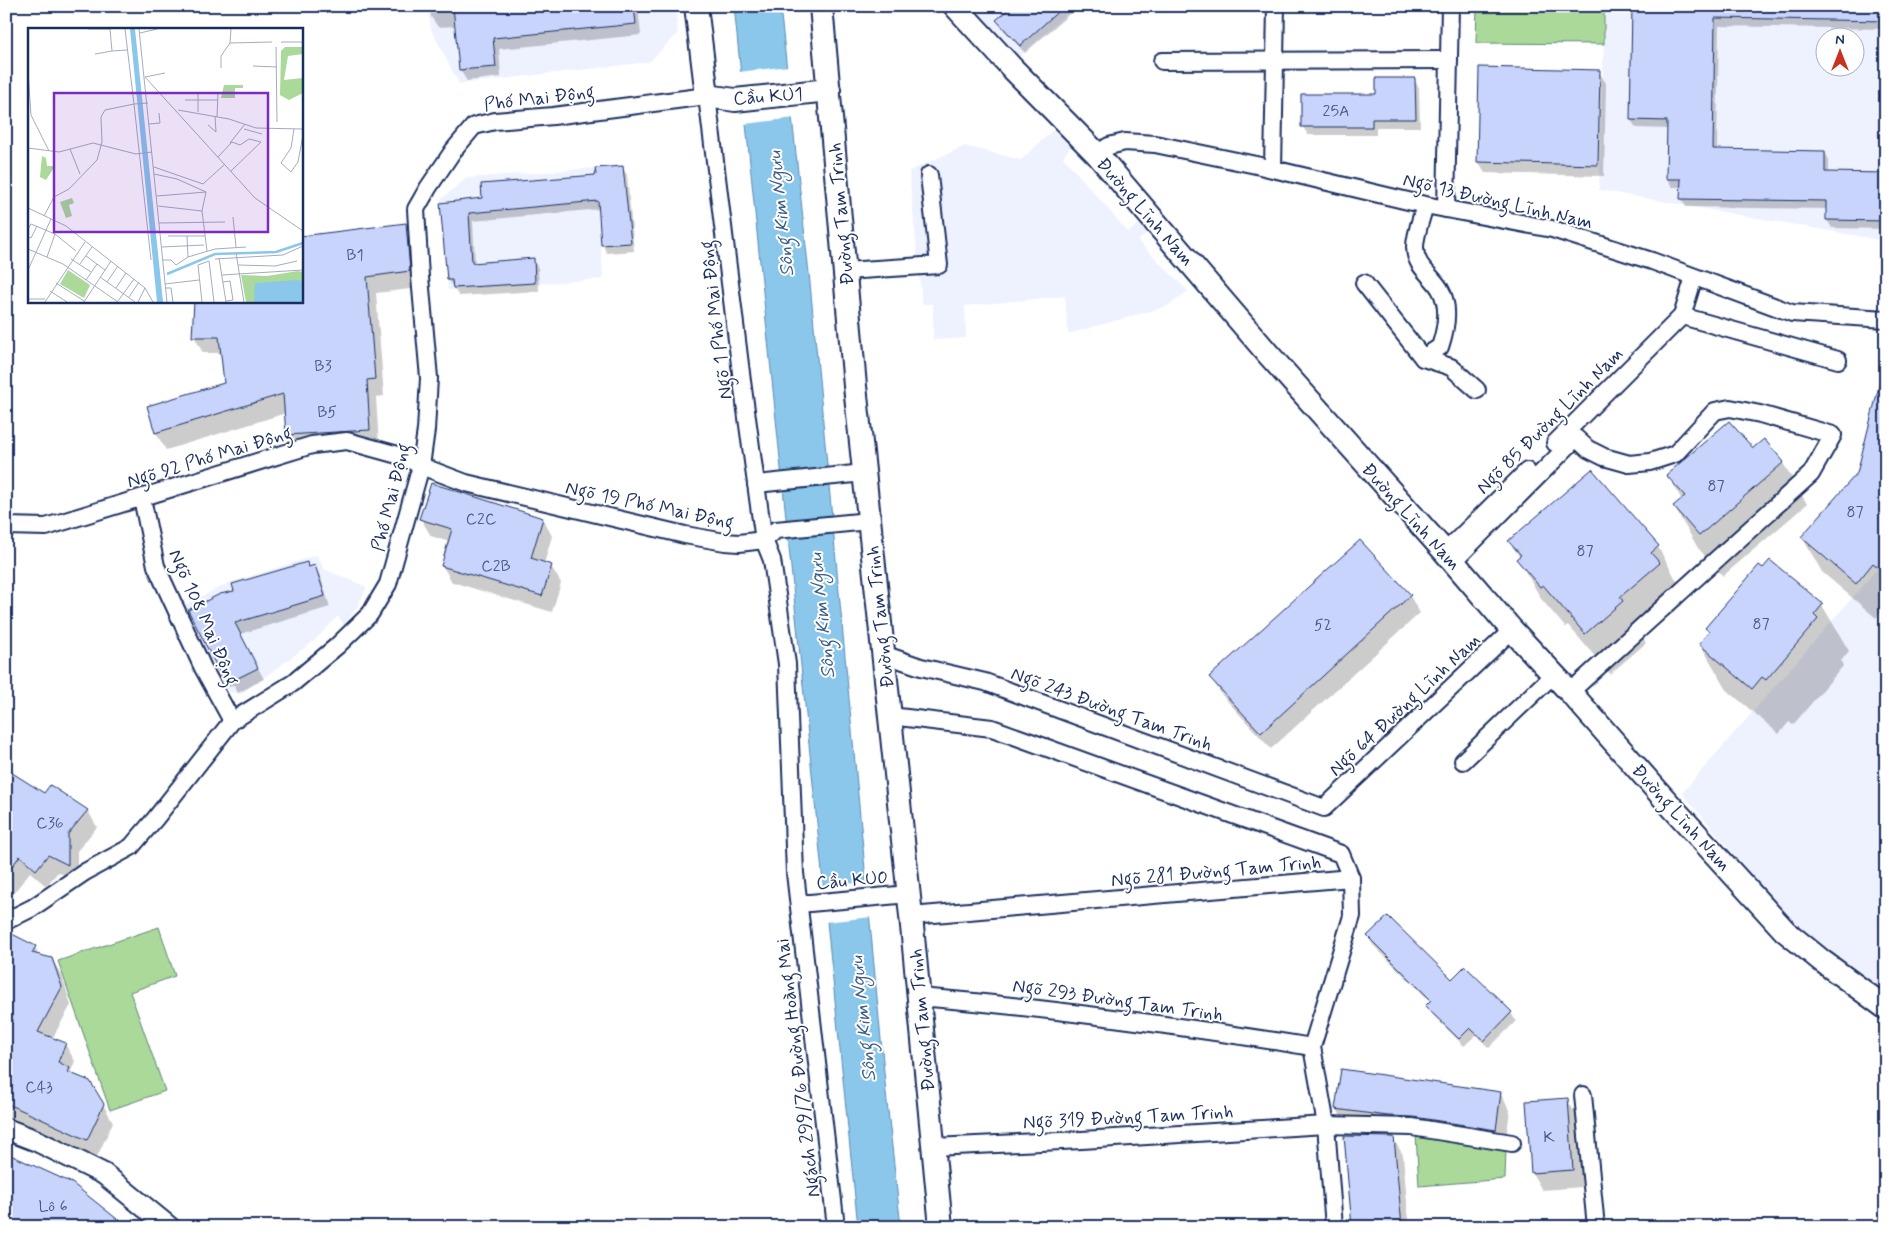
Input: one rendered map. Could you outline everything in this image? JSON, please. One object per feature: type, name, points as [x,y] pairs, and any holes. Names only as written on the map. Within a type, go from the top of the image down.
[{"type":"main road","points":[[696,6],[707,96]]},
{"type":"main road","name":"Đường Tam Trinh","points":[[822,6],[819,91],[845,271],[858,522],[883,654],[909,894],[941,1227]]},
{"type":"main road","name":"Đường Lĩnh Nam","points":[[955,6],[1019,76],[1098,154],[1269,355],[1512,630],[1554,674],[1661,796],[1785,931],[1886,1008]]},
{"type":"main road","name":"Cầu KU1","points":[[707,96],[735,100],[819,91]]},
{"type":"street","points":[[1273,169],[1276,6]]},
{"type":"street","points":[[1446,209],[1450,6]]},
{"type":"street","points":[[1162,61],[1449,60]]},
{"type":"street","name":"Phố Mai Động","points":[[6,922],[32,908],[85,872],[131,847],[156,819],[232,721],[293,683],[337,646],[370,614],[388,584],[421,466],[426,430],[429,378],[416,209],[453,151],[474,126],[495,121],[553,116],[707,96]]},
{"type":"street","name":"Ngõ 1 Phố Mai Động","points":[[707,96],[742,381],[764,540]]},
{"type":"street","name":"Ngõ 13 Đường Lĩnh Nam","points":[[1098,154],[1109,146],[1125,142],[1156,144],[1425,205],[1552,229],[1652,260],[1792,312],[1886,318]]},
{"type":"street","points":[[845,271],[939,265],[929,175]]},
{"type":"street","points":[[1423,358],[1440,346],[1446,309],[1441,290],[1422,268],[1416,254],[1415,245],[1425,205]]},
{"type":"street","name":"Ngõ 85 Đường Lĩnh Nam","points":[[1449,557],[1682,316],[1694,277]]},
{"type":"street","points":[[1364,284],[1423,358],[1450,367],[1477,390]]},
{"type":"street","points":[[1682,316],[1838,360]]},
{"type":"street","points":[[1449,557],[1576,438],[1588,450],[1604,457],[1629,464],[1650,462],[1674,454],[1715,411],[1730,408],[1760,414],[1833,435],[1811,474],[1570,692]]},
{"type":"street","name":"Ngõ 92 Phố Mai Động","points":[[6,526],[46,526],[312,445],[329,442],[347,441],[404,457],[421,466]]},
{"type":"street","name":"Ngõ 19 Phố Mai Động","points":[[421,466],[466,483],[685,535],[732,543],[764,540]]},
{"type":"street","points":[[756,484],[855,474]]},
{"type":"street","name":"Ngõ 108 Mai Động","points":[[142,498],[156,566],[203,668],[232,721]]},
{"type":"street","points":[[764,540],[776,530],[858,522]]},
{"type":"street","name":"Ngách 299/76 Đường Hoàng Mai","points":[[764,540],[772,560],[788,664],[795,873],[836,1227]]},
{"type":"street","name":"Ngõ 64 Đường Lĩnh Nam","points":[[1324,808],[1512,630]]},
{"type":"street","name":"Ngõ 243 Đường Tam Trinh","points":[[883,654],[921,667],[985,682],[1324,808]]},
{"type":"street","points":[[1464,761],[1554,674]]},
{"type":"street","points":[[890,716],[992,728],[1341,854],[1351,878],[1352,916],[1312,1047],[1326,1124],[1334,1227]]},
{"type":"street","name":"Ngõ 281 Đường Tam Trinh","points":[[911,916],[1351,878]]},
{"type":"street","name":"Cầu KU0","points":[[799,904],[909,894]]},
{"type":"street","name":"Ngõ 293 Đường Tam Trinh","points":[[918,997],[1011,1005],[1154,1022],[1312,1047]]},
{"type":"street","points":[[1583,1095],[1596,1227]]},
{"type":"street","name":"Ngõ 319 Đường Tam Trinh","points":[[933,1147],[1082,1140],[1326,1124],[1412,1127],[1512,1143]]},
{"type":"street","points":[[6,1129],[36,1141],[104,1174],[169,1227]]},
{"type":"shaded area","points":[[428,6],[675,6],[678,33],[649,62],[459,84],[431,29]]},
{"type":"shaded area","points":[[972,6],[1075,6],[1017,59]]},
{"type":"shaded area","points":[[1605,6],[1886,6],[1886,241],[1599,190]]},
{"type":"shaded area","points":[[1053,130],[1071,146],[1063,157],[1128,232],[1139,224],[1147,233],[1138,241],[1188,291],[1168,306],[1068,334],[1065,296],[965,306],[966,338],[933,340],[933,304],[922,304],[909,171],[965,146],[1021,160]]},
{"type":"shaded area","points":[[623,166],[631,243],[601,245],[603,279],[448,290],[441,199],[467,178]]},
{"type":"shaded area","points":[[317,555],[324,569],[367,587],[357,607],[344,625],[338,616],[314,641],[241,694],[226,691],[211,668],[184,605],[229,583]]},
{"type":"shaded area","points":[[1886,559],[1886,996],[1791,921],[1682,793]]},
{"type":"green space","points":[[1477,6],[1604,6],[1604,44],[1476,43]]},
{"type":"green space","points":[[159,927],[175,976],[130,992],[165,1091],[110,1110],[58,961]]},
{"type":"green space","points":[[1416,1135],[1506,1148],[1505,1179],[1419,1186]]},
{"type":"water","name":"Sông Kim Ngưu","points":[[734,6],[780,6],[810,283],[886,1093],[901,1227],[858,1227]]},
{"type":"pier","points":[[789,66],[795,118],[745,124],[739,72]]},
{"type":"pier","points":[[869,882],[872,917],[825,922],[821,886]]},
{"type":"building","points":[[453,6],[634,6],[636,24],[493,38],[496,67],[459,70]]},
{"type":"building","points":[[1012,6],[1064,6],[1020,46],[996,20]]},
{"type":"building","points":[[1632,6],[1886,6],[1886,21],[1715,18],[1713,149],[1825,151],[1825,172],[1886,173],[1886,221],[1826,220],[1826,201],[1680,199],[1681,179],[1666,179],[1667,121],[1630,120]]},
{"type":"building","points":[[1479,67],[1600,70],[1598,165],[1477,162]]},
{"type":"building","points":[[1376,78],[1415,78],[1416,119],[1372,119],[1372,127],[1301,127],[1301,94],[1376,94]]},
{"type":"building","points":[[623,166],[631,243],[601,245],[598,201],[469,213],[472,263],[534,258],[535,283],[453,288],[452,280],[447,280],[440,203],[482,198],[481,184],[596,175],[595,168]]},
{"type":"building","points":[[406,223],[410,271],[367,277],[375,379],[367,380],[370,430],[286,435],[283,394],[155,433],[147,406],[224,383],[219,337],[192,337],[194,302],[302,302],[302,236]]},
{"type":"building","points":[[1881,378],[1886,378],[1886,574],[1873,563],[1856,584],[1801,537],[1857,473]]},
{"type":"building","points":[[1729,421],[1753,448],[1764,439],[1784,462],[1699,536],[1673,506],[1685,496],[1666,475]]},
{"type":"building","points":[[1592,469],[1659,546],[1651,553],[1660,563],[1620,597],[1623,601],[1585,634],[1543,585],[1540,587],[1516,559],[1521,555],[1508,541]]},
{"type":"building","points":[[431,483],[543,518],[531,558],[552,565],[542,596],[441,566],[452,529],[419,519]]},
{"type":"building","points":[[1360,540],[1411,595],[1261,733],[1209,677]]},
{"type":"building","points":[[1770,560],[1823,604],[1814,615],[1818,619],[1766,680],[1762,677],[1752,689],[1699,644],[1709,631],[1705,628],[1759,565],[1763,568]]},
{"type":"building","points":[[307,562],[308,567],[315,565],[325,596],[235,623],[258,668],[230,682],[227,674],[222,677],[188,610],[220,594],[234,591],[232,584]]},
{"type":"building","points":[[6,769],[44,793],[50,785],[88,810],[68,834],[68,865],[48,855],[36,870],[20,856],[6,874]]},
{"type":"building","points":[[1388,916],[1452,979],[1465,966],[1512,1012],[1484,1041],[1470,1028],[1459,1039],[1425,1006],[1431,1000],[1367,936]]},
{"type":"building","points":[[6,931],[36,946],[32,953],[52,958],[62,987],[38,1032],[66,1043],[58,1062],[70,1068],[68,1072],[90,1081],[104,1104],[87,1140],[6,1103]]},
{"type":"building","points":[[1341,1069],[1501,1092],[1496,1130],[1414,1117],[1388,1116],[1335,1109]]},
{"type":"building","points":[[1568,1098],[1573,1170],[1531,1173],[1526,1101]]},
{"type":"building","points":[[1344,1136],[1394,1137],[1402,1227],[1352,1227]]},
{"type":"building","points":[[6,1153],[72,1183],[127,1227],[6,1227]]}]
